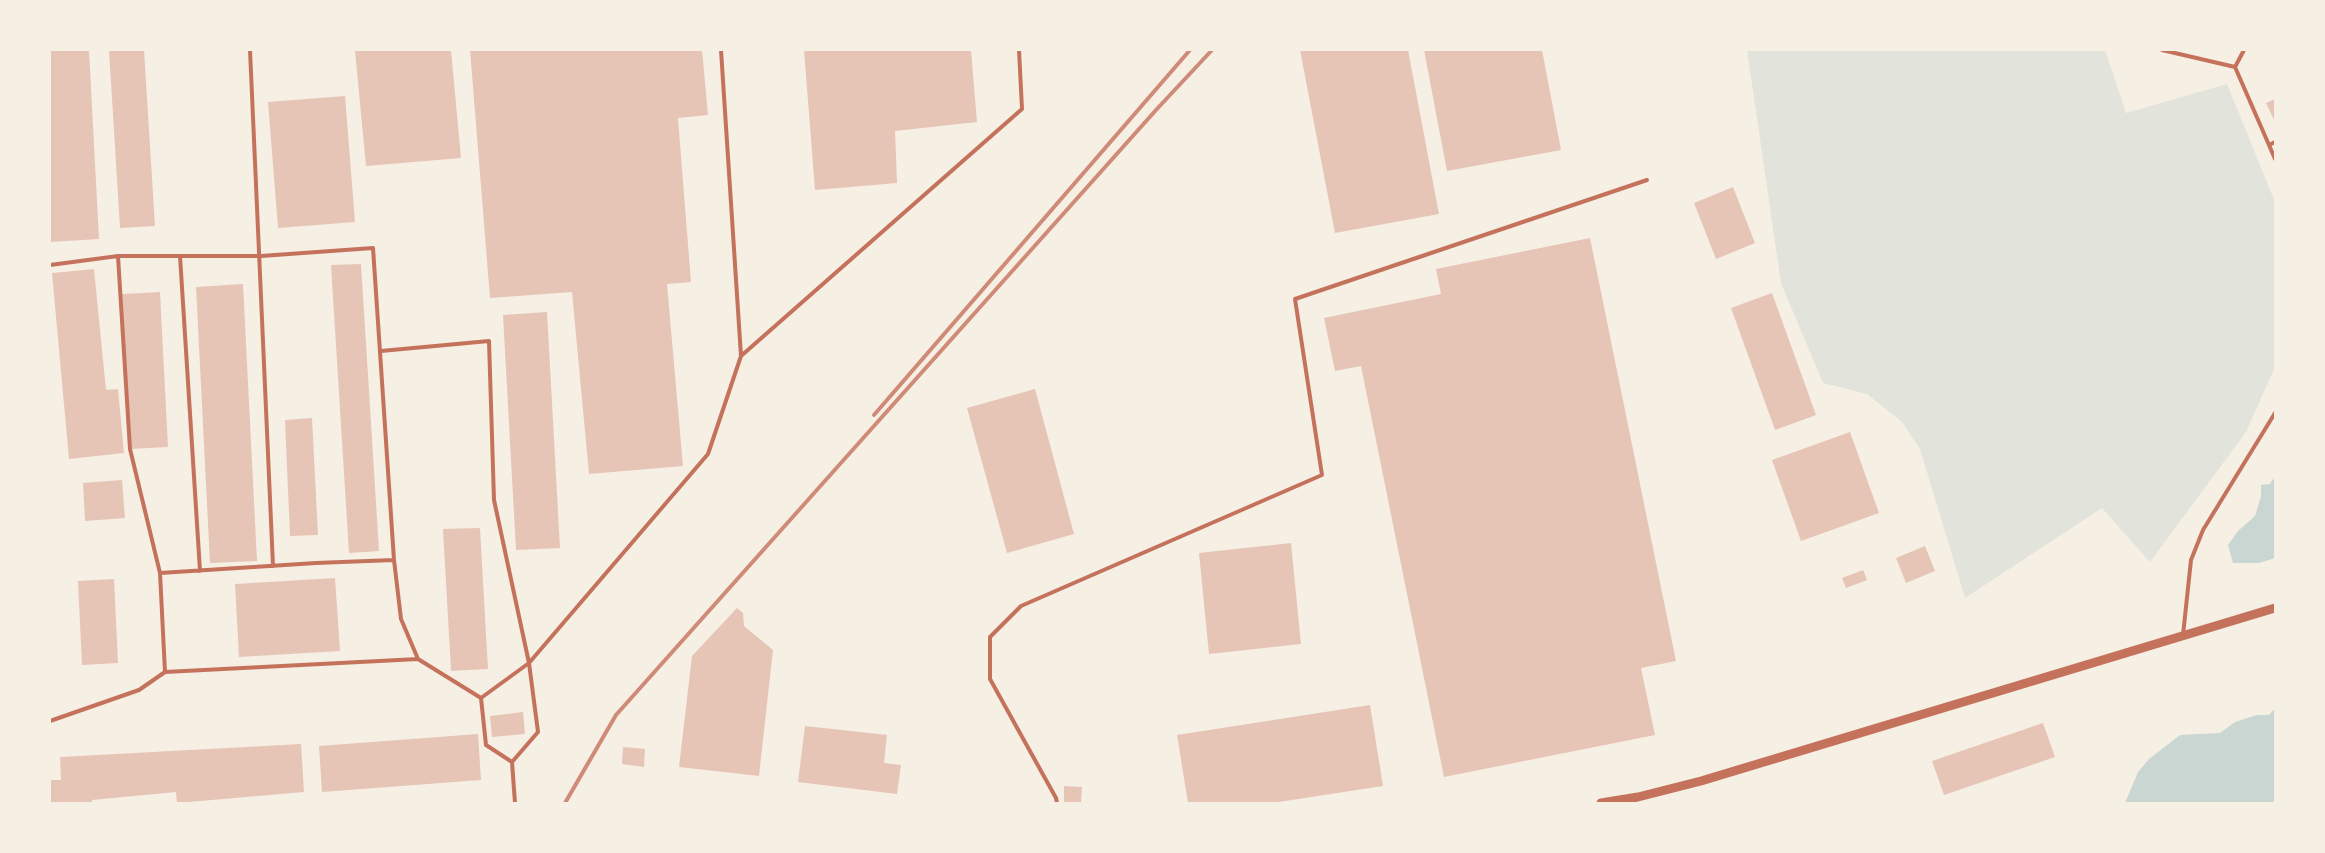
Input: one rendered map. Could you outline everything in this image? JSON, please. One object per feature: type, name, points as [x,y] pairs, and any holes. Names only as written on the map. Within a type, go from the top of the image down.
[{"type":"street","points":[[1601,803],[1638,797],[1701,781],[2275,608]]},
{"type":"lane","points":[[250,50],[261,256],[273,566]]},
{"type":"lane","points":[[481,698],[529,663],[708,454],[741,356],[721,50]]},
{"type":"lane","points":[[741,356],[1022,109],[1020,50]]},
{"type":"lane","points":[[2162,50],[2235,67]]},
{"type":"lane","points":[[2235,67],[2244,50]]},
{"type":"lane","points":[[2235,67],[2275,159]]},
{"type":"lane","points":[[2269,145],[2275,142]]},
{"type":"lane","points":[[1057,803],[990,679],[990,637],[1021,606],[1322,475],[1295,300],[1647,180]]},
{"type":"lane","points":[[50,265],[118,256],[261,256],[373,248],[394,560],[401,619],[418,659]]},
{"type":"lane","points":[[118,256],[130,449],[160,573],[165,672]]},
{"type":"lane","points":[[180,256],[200,571]]},
{"type":"lane","points":[[381,351],[489,341],[494,500],[529,663],[538,732],[512,762],[515,803]]},
{"type":"lane","points":[[2183,635],[2191,560],[2203,530],[2275,413]]},
{"type":"lane","points":[[160,573],[394,560]]},
{"type":"lane","points":[[50,721],[139,690],[165,672],[418,659],[481,698]]},
{"type":"lane","points":[[481,698],[486,745],[512,762]]},
{"type":"shaded area","points":[[1747,50],[2105,50],[2126,113],[2227,84],[2275,202],[2275,367],[2246,432],[2150,562],[2102,508],[1965,598],[1920,449],[1902,422],[1867,394],[1823,383],[1781,283]]},
{"type":"shaded area","points":[[2275,476],[2275,558],[2259,563],[2233,563],[2228,545],[2238,531],[2255,516],[2261,496],[2261,485],[2270,484]]},
{"type":"shaded area","points":[[2275,708],[2275,803],[2125,803],[2138,772],[2149,759],[2180,735],[2220,733],[2235,722],[2257,715],[2269,715]]},
{"type":"building","points":[[50,50],[89,50],[99,239],[50,242]]},
{"type":"building","points":[[109,50],[144,50],[155,226],[120,228]]},
{"type":"building","points":[[451,50],[461,158],[366,166],[355,51]]},
{"type":"building","points":[[470,50],[702,50],[708,115],[678,118],[691,282],[667,284],[683,466],[589,474],[572,292],[490,298]]},
{"type":"building","points":[[804,50],[971,50],[977,122],[895,131],[897,183],[815,190]]},
{"type":"building","points":[[1300,50],[1408,50],[1439,214],[1335,233]]},
{"type":"building","points":[[1424,50],[1542,50],[1561,150],[1447,171]]},
{"type":"building","points":[[345,96],[355,222],[278,228],[268,102]]},
{"type":"building","points":[[2275,99],[2275,122],[2266,103]]},
{"type":"building","points":[[1733,187],[1755,243],[1716,259],[1694,203]]},
{"type":"building","points":[[1590,238],[1676,661],[1641,668],[1655,735],[1444,777],[1361,366],[1335,371],[1324,318],[1441,294],[1436,269]]},
{"type":"building","points":[[361,264],[379,551],[349,553],[331,265]]},
{"type":"building","points":[[94,269],[106,390],[118,389],[124,453],[69,459],[52,273]]},
{"type":"building","points":[[243,284],[257,561],[210,563],[196,287]]},
{"type":"building","points":[[160,292],[168,447],[130,449],[122,294]]},
{"type":"building","points":[[1772,293],[1816,415],[1775,430],[1731,308]]},
{"type":"building","points":[[547,312],[560,548],[516,550],[503,315]]},
{"type":"building","points":[[1035,389],[1074,534],[1007,553],[967,408]]},
{"type":"building","points":[[312,418],[318,535],[290,536],[285,420]]},
{"type":"building","points":[[1850,432],[1879,513],[1801,541],[1772,460]]},
{"type":"building","points":[[122,480],[125,518],[85,521],[83,483]]},
{"type":"building","points":[[480,528],[488,669],[451,671],[443,529]]},
{"type":"building","points":[[1291,543],[1301,644],[1209,654],[1199,553]]},
{"type":"building","points":[[1925,546],[1935,571],[1906,583],[1896,558]]},
{"type":"building","points":[[1863,570],[1867,580],[1846,588],[1842,578]]},
{"type":"building","points":[[335,578],[340,651],[239,657],[235,584]]},
{"type":"building","points":[[114,579],[118,663],[82,665],[78,581]]},
{"type":"building","points":[[737,608],[743,613],[744,626],[773,650],[759,776],[679,767],[692,656]]},
{"type":"building","points":[[1370,705],[1383,786],[1272,803],[1188,803],[1177,735]]},
{"type":"building","points":[[523,712],[525,734],[492,737],[490,716]]},
{"type":"building","points":[[2043,723],[2055,757],[1944,795],[1932,761]]},
{"type":"building","points":[[805,726],[887,735],[884,763],[901,765],[897,794],[798,782]]},
{"type":"building","points":[[478,734],[481,780],[322,792],[319,746]]},
{"type":"building","points":[[301,744],[304,792],[177,803],[176,792],[92,800],[92,803],[50,803],[50,780],[61,780],[60,757]]},
{"type":"building","points":[[623,747],[645,749],[644,767],[622,764]]},
{"type":"building","points":[[1064,786],[1082,787],[1081,803],[1064,803]]},
{"type":"railway","points":[[874,415],[1190,50]]},
{"type":"railway","points":[[565,803],[616,715],[1156,110],[1212,50]]}]
